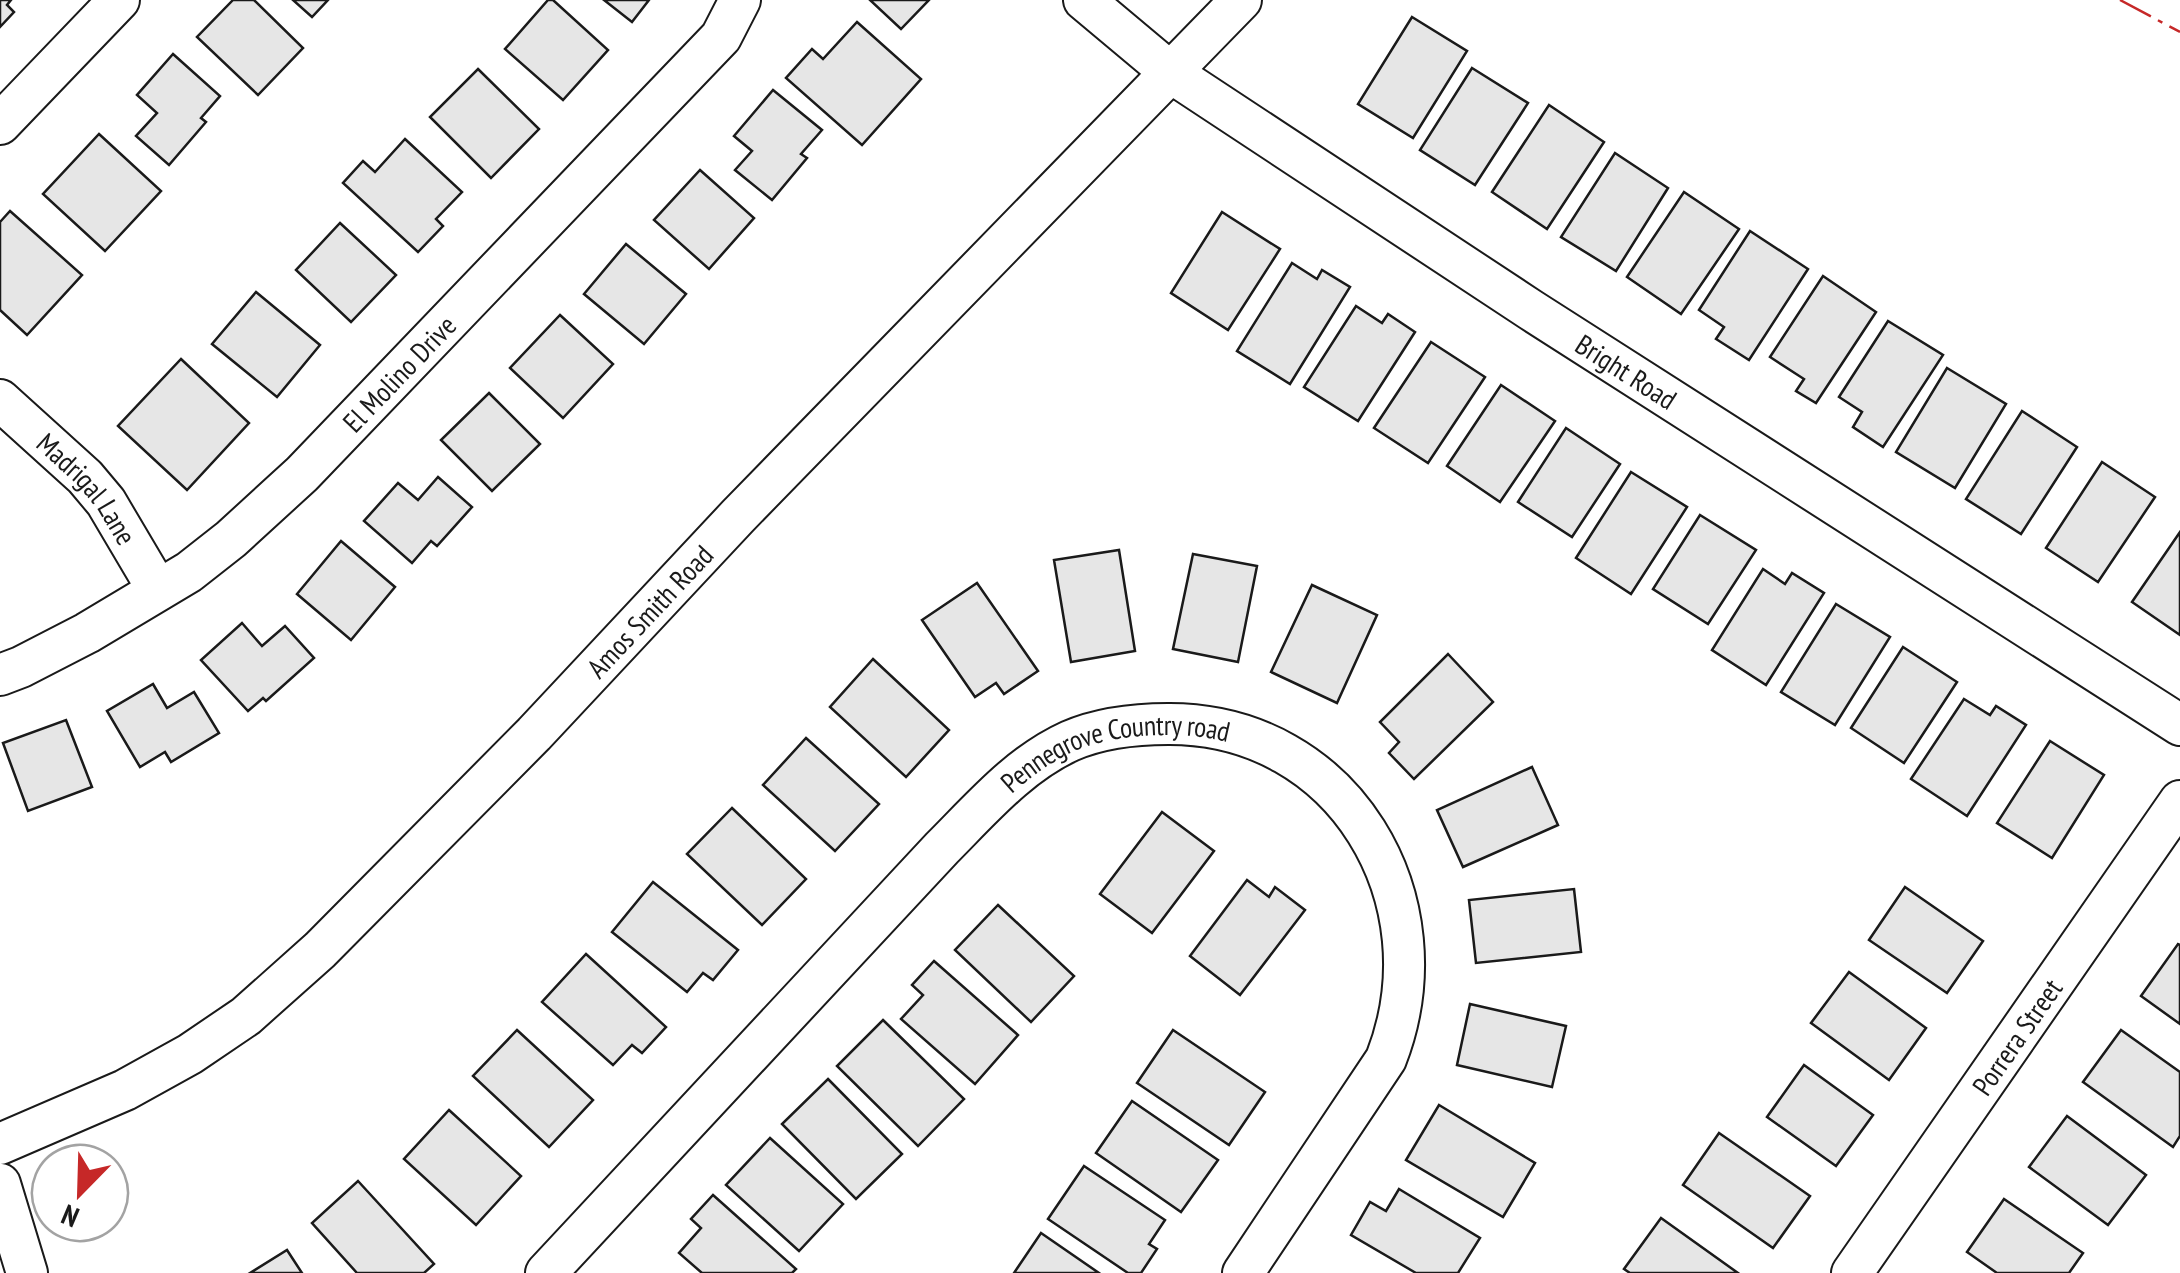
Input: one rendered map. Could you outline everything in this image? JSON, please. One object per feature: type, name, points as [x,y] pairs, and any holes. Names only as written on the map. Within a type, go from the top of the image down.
[{"type":"street","points":[[0,124],[120,0]]},
{"type":"street","name":"El Molino Drive","points":[[0,675],[87,633],[190,572],[232,539],[302,474],[721,36],[740,0]]},
{"type":"street","name":"Bright Road","points":[[1084,0],[1170,72],[1531,310],[2180,725]]},
{"type":"street","name":"Amos Smith Road","points":[[0,1144],[124,1090],[190,1054],[246,1016],[320,950],[534,734],[738,516],[1241,0]]},
{"type":"street","name":"Madrigal Lane","points":[[0,400],[85,477],[106,502],[158,590]]},
{"type":"street","name":"Pennegrove Country road","points":[[546,1273],[1008,782],[1035,760],[1072,740],[1115,728],[1192,724],[1272,746],[1336,792],[1362,824],[1382,860],[1402,916],[1406,952],[1398,1028],[1386,1058],[1244,1273]]},
{"type":"street","name":"Porrera Street","points":[[1852,1273],[2180,801]]},
{"type":"street","points":[[0,1184],[27,1273]]},
{"type":"building","points":[[0,0],[11,0],[7,5],[14,12],[0,27]]},
{"type":"building","points":[[233,0],[254,0],[303,48],[258,95],[197,37]]},
{"type":"building","points":[[293,0],[328,0],[312,17]]},
{"type":"building","points":[[548,0],[553,0],[608,50],[563,100],[505,49]]},
{"type":"building","points":[[604,0],[649,0],[632,22]]},
{"type":"building","points":[[870,0],[929,0],[901,29]]},
{"type":"building","points":[[1412,17],[1467,51],[1413,138],[1358,104]]},
{"type":"building","points":[[857,22],[921,79],[862,145],[786,78],[812,49],[823,59]]},
{"type":"building","points":[[173,54],[220,96],[201,118],[206,122],[169,165],[136,136],[157,113],[137,95]]},
{"type":"building","points":[[1472,68],[1528,103],[1475,185],[1420,150]]},
{"type":"building","points":[[478,69],[539,129],[491,178],[430,117]]},
{"type":"building","points":[[773,90],[822,130],[801,154],[807,158],[772,200],[735,170],[752,151],[734,136]]},
{"type":"building","points":[[1549,105],[1604,142],[1547,229],[1492,192]]},
{"type":"building","points":[[99,134],[161,191],[105,251],[43,194]]},
{"type":"building","points":[[405,139],[462,192],[436,219],[443,226],[418,252],[343,183],[363,161],[375,172]]},
{"type":"building","points":[[1615,153],[1668,188],[1616,271],[1561,237]]},
{"type":"building","points":[[700,170],[754,218],[709,269],[654,220]]},
{"type":"building","points":[[1684,192],[1739,229],[1681,314],[1627,277]]},
{"type":"building","points":[[10,211],[82,275],[27,335],[0,310],[0,222]]},
{"type":"building","points":[[1222,212],[1280,249],[1228,330],[1171,293]]},
{"type":"building","points":[[340,223],[396,275],[351,322],[296,270]]},
{"type":"building","points":[[1750,231],[1808,269],[1749,360],[1716,339],[1724,327],[1699,310]]},
{"type":"building","points":[[626,244],[686,294],[644,344],[584,294]]},
{"type":"building","points":[[1292,263],[1317,279],[1322,270],[1350,287],[1290,384],[1237,351]]},
{"type":"building","points":[[1823,276],[1876,312],[1816,403],[1796,391],[1804,379],[1770,357]]},
{"type":"building","points":[[256,292],[320,345],[277,397],[212,344]]},
{"type":"building","points":[[1356,306],[1382,323],[1388,314],[1415,332],[1358,421],[1304,387]]},
{"type":"building","points":[[560,315],[613,364],[563,418],[510,368]]},
{"type":"building","points":[[1888,321],[1943,355],[1883,447],[1853,427],[1862,412],[1839,397]]},
{"type":"building","points":[[1431,342],[1485,377],[1428,463],[1374,428]]},
{"type":"building","points":[[181,359],[249,423],[187,490],[118,426]]},
{"type":"building","points":[[1947,368],[2006,404],[1955,488],[1896,452]]},
{"type":"building","points":[[1501,385],[1555,421],[1500,502],[1447,466]]},
{"type":"building","points":[[489,393],[540,444],[492,491],[441,440]]},
{"type":"building","points":[[2022,411],[2077,447],[2021,534],[1966,499]]},
{"type":"building","points":[[1566,428],[1620,464],[1572,537],[1518,502]]},
{"type":"building","points":[[2102,462],[2155,497],[2098,582],[2046,548]]},
{"type":"building","points":[[1631,472],[1687,507],[1631,594],[1576,558]]},
{"type":"building","points":[[438,477],[472,507],[437,546],[431,541],[412,563],[364,521],[398,483],[418,500]]},
{"type":"building","points":[[1700,515],[1756,550],[1708,624],[1653,589]]},
{"type":"building","points":[[2180,532],[2180,635],[2132,602]]},
{"type":"building","points":[[341,541],[395,587],[351,640],[297,594]]},
{"type":"building","points":[[1119,550],[1135,651],[1071,662],[1054,560]]},
{"type":"building","points":[[1193,554],[1257,566],[1238,662],[1173,649]]},
{"type":"building","points":[[1763,569],[1785,584],[1792,573],[1824,593],[1766,685],[1712,650]]},
{"type":"building","points":[[977,583],[1038,671],[1004,694],[996,683],[975,697],[922,620]]},
{"type":"building","points":[[1312,585],[1377,615],[1337,703],[1271,672]]},
{"type":"building","points":[[1836,604],[1890,637],[1835,725],[1781,692]]},
{"type":"building","points":[[242,623],[262,646],[285,626],[314,658],[266,701],[263,698],[248,711],[201,660]]},
{"type":"building","points":[[1903,647],[1957,682],[1904,763],[1851,728]]},
{"type":"building","points":[[1448,654],[1493,702],[1414,779],[1389,753],[1399,742],[1380,722]]},
{"type":"building","points":[[873,659],[949,730],[906,777],[830,707]]},
{"type":"building","points":[[153,684],[167,708],[194,692],[219,733],[171,762],[165,752],[140,767],[107,711]]},
{"type":"building","points":[[1964,699],[1990,715],[1996,706],[2026,725],[1967,816],[1911,779]]},
{"type":"building","points":[[66,720],[92,787],[28,811],[3,743]]},
{"type":"building","points":[[806,738],[879,804],[835,851],[763,785]]},
{"type":"building","points":[[2050,741],[2104,775],[2052,858],[1997,823]]},
{"type":"building","points":[[1532,767],[1558,825],[1463,867],[1437,810]]},
{"type":"building","points":[[732,808],[806,879],[762,925],[687,854]]},
{"type":"building","points":[[1162,812],[1214,851],[1152,933],[1100,894]]},
{"type":"building","points":[[1247,880],[1269,897],[1275,887],[1305,910],[1240,995],[1190,956]]},
{"type":"building","points":[[653,882],[738,950],[713,980],[703,973],[687,992],[612,932]]},
{"type":"building","points":[[1905,887],[1983,941],[1947,993],[1869,940]]},
{"type":"building","points":[[1574,889],[1581,952],[1476,963],[1469,900]]},
{"type":"building","points":[[998,905],[1074,976],[1031,1022],[955,950]]},
{"type":"building","points":[[2180,945],[2180,1024],[2141,996]]},
{"type":"building","points":[[586,954],[666,1027],[642,1053],[632,1045],[613,1065],[542,1002]]},
{"type":"building","points":[[934,961],[1018,1035],[975,1084],[901,1019],[923,995],[912,985]]},
{"type":"building","points":[[1849,972],[1926,1028],[1889,1080],[1811,1023]]},
{"type":"building","points":[[1470,1004],[1566,1026],[1552,1087],[1457,1065]]},
{"type":"building","points":[[883,1020],[964,1099],[918,1146],[837,1066]]},
{"type":"building","points":[[517,1030],[593,1100],[549,1147],[473,1076]]},
{"type":"building","points":[[1173,1030],[1265,1092],[1229,1145],[1137,1083]]},
{"type":"building","points":[[2121,1030],[2180,1072],[2180,1136],[2173,1147],[2083,1082]]},
{"type":"building","points":[[1804,1065],[1873,1115],[1836,1166],[1767,1117]]},
{"type":"building","points":[[828,1079],[902,1154],[856,1199],[782,1124]]},
{"type":"building","points":[[1132,1101],[1218,1160],[1181,1212],[1096,1153]]},
{"type":"building","points":[[1439,1105],[1535,1163],[1503,1217],[1406,1160]]},
{"type":"building","points":[[449,1110],[521,1176],[476,1225],[404,1159]]},
{"type":"building","points":[[2067,1116],[2146,1175],[2108,1225],[2029,1167]]},
{"type":"building","points":[[1719,1133],[1810,1196],[1773,1248],[1683,1185]]},
{"type":"building","points":[[770,1138],[843,1204],[799,1251],[726,1185]]},
{"type":"building","points":[[1084,1166],[1165,1220],[1149,1244],[1157,1249],[1141,1273],[1128,1273],[1048,1219]]},
{"type":"building","points":[[358,1181],[434,1264],[424,1273],[357,1273],[312,1223]]},
{"type":"building","points":[[1399,1189],[1480,1238],[1458,1273],[1416,1273],[1351,1235],[1370,1202],[1386,1211]]},
{"type":"building","points":[[713,1195],[796,1269],[792,1273],[702,1273],[679,1253],[701,1228],[691,1219]]},
{"type":"building","points":[[2004,1199],[2083,1253],[2069,1273],[1997,1273],[1967,1252]]},
{"type":"building","points":[[1661,1218],[1738,1273],[1630,1273],[1624,1269]]},
{"type":"building","points":[[1041,1233],[1099,1273],[1014,1273]]},
{"type":"building","points":[[287,1250],[302,1273],[250,1273]]},
{"type":"power","points":[[2120,0],[2180,32]]}]
